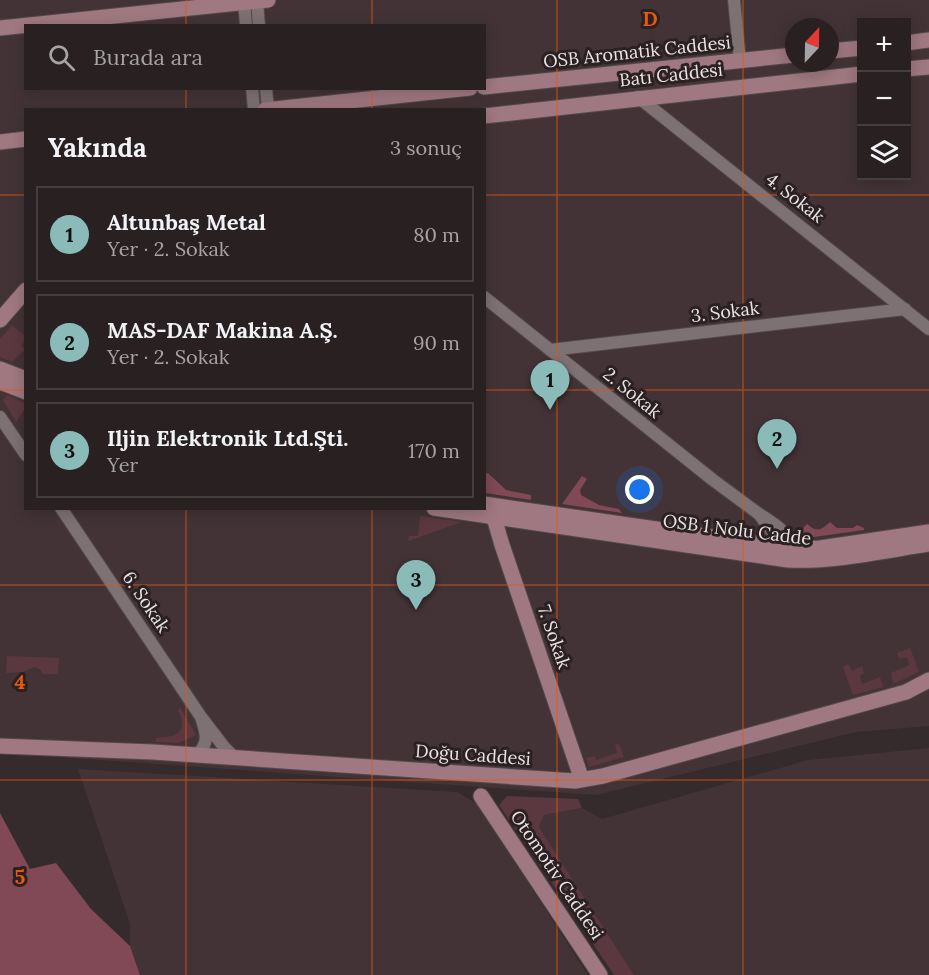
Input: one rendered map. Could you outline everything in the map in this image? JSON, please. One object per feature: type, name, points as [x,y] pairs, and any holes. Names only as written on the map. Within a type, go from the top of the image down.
[{"type":"street","points":[[734,0],[740,61]]},
{"type":"street","points":[[247,24],[254,1]]},
{"type":"street","points":[[254,1],[259,24]]},
{"type":"street","points":[[29,24],[254,1]]},
{"type":"street","points":[[0,27],[24,25]]},
{"type":"street","points":[[911,42],[929,40]]},
{"type":"street","points":[[839,50],[857,48]]},
{"type":"street","name":"OSB Aromatik Caddesi","points":[[486,87],[785,56]]},
{"type":"street","points":[[911,69],[929,67]]},
{"type":"street","name":"Batı Caddesi","points":[[486,116],[857,74]]},
{"type":"street","points":[[252,90],[254,108]]},
{"type":"street","points":[[266,90],[267,108]]},
{"type":"street","points":[[277,108],[451,90]]},
{"type":"street","name":"4. Sokak","points":[[638,98],[929,329]]},
{"type":"street","points":[[0,142],[24,139]]},
{"type":"street","points":[[0,320],[24,292]]},
{"type":"street","name":"2. Sokak","points":[[486,299],[713,480],[784,532],[792,543],[790,554]]},
{"type":"street","name":"3. Sokak","points":[[550,350],[905,309]]},
{"type":"street","points":[[0,369],[24,378]]},
{"type":"street","points":[[0,382],[24,391]]},
{"type":"street","points":[[0,417],[24,452]]},
{"type":"street","name":"6. Sokak","points":[[62,510],[201,717],[235,758]]},
{"type":"street","name":"OSB 1 Nolu Cadde","points":[[486,510],[772,547],[790,554],[929,532]]},
{"type":"street","name":"OSB 1 Nolu Cadde","points":[[486,510],[790,554],[837,557],[929,544]]},
{"type":"street","name":"7. Sokak","points":[[486,510],[582,780]]},
{"type":"street","name":"2. Sokak","points":[[759,514],[773,533],[772,547]]},
{"type":"street","name":"Doğu Caddesi","points":[[0,746],[197,755],[567,781],[582,780],[906,692],[929,681]]},
{"type":"street","name":"6. Sokak","points":[[197,755],[205,745],[207,738],[201,717]]},
{"type":"street","name":"Otomotiv Caddesi","points":[[481,796],[600,975]]},
{"type":"shaded area","points":[[0,0],[929,0],[929,726],[856,732],[596,795],[0,753]]},
{"type":"shaded area","points":[[12,325],[24,335],[21,346],[24,350],[12,362],[0,357],[0,339]]},
{"type":"shaded area","points":[[7,395],[24,403],[24,410],[16,422],[3,400]]},
{"type":"shaded area","points":[[486,474],[506,490],[531,495],[531,500],[486,493]]},
{"type":"shaded area","points":[[582,476],[587,479],[580,490],[581,495],[599,505],[619,509],[622,513],[562,504]]},
{"type":"shaded area","points":[[420,516],[462,522],[408,541],[409,536],[418,536]]},
{"type":"shaded area","points":[[830,522],[837,528],[853,528],[857,525],[864,530],[807,538],[800,532],[807,524],[814,529],[819,529]]},
{"type":"shaded area","points":[[910,648],[919,672],[893,684],[891,673],[909,665],[907,657],[899,659],[897,653]]},
{"type":"shaded area","points":[[7,656],[59,658],[58,674],[42,674],[41,670],[35,667],[22,672],[6,673]]},
{"type":"shaded area","points":[[848,664],[852,671],[862,666],[864,674],[860,675],[862,684],[880,677],[883,687],[853,695],[843,667]]},
{"type":"shaded area","points":[[180,707],[196,735],[179,743],[156,742],[156,738],[175,735],[179,732],[182,724],[178,710]]},
{"type":"shaded area","points":[[619,744],[624,757],[589,767],[586,758],[595,756],[596,760],[617,753],[615,745]]},
{"type":"shaded area","points":[[929,748],[929,975],[634,975],[539,827],[544,815],[582,808],[602,819],[808,760]]},
{"type":"shaded area","points":[[78,769],[457,792],[477,804],[588,975],[140,975],[130,946],[130,924]]},
{"type":"shaded area","points":[[507,796],[578,799],[582,808],[544,815],[539,827],[634,975],[614,975],[499,805]]},
{"type":"shaded area","points":[[0,813],[30,869],[56,863],[91,909],[130,946],[140,975],[0,975]]},
{"type":"place","name":"Altunbaş Metal","points":[[550,410]]},
{"type":"place","name":"MAS-DAF Makina A.Ş.","points":[[777,469]]},
{"type":"place","name":"Iljin Elektronik Ltd.Şti.","points":[[416,610]]}]
